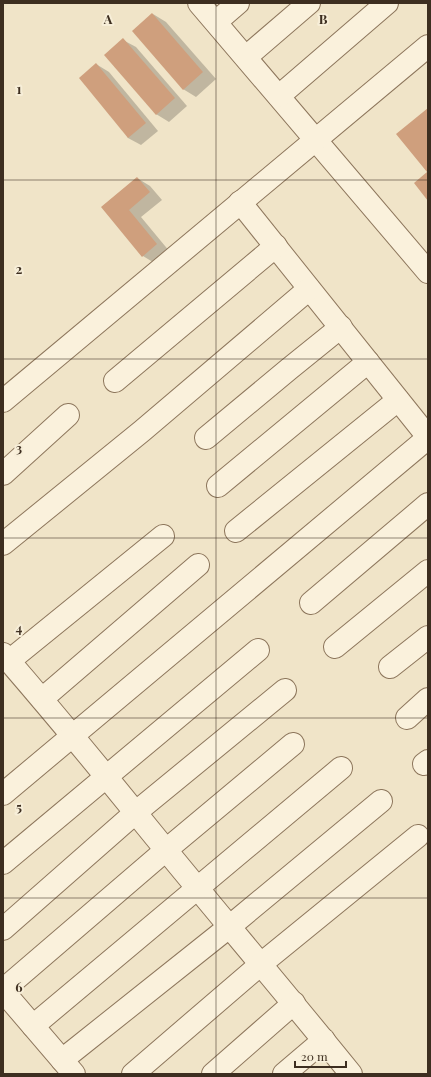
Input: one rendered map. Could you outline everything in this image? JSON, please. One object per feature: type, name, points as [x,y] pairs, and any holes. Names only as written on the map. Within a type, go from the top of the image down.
[{"type":"street","points":[[200,3],[428,272]]},
{"type":"street","points":[[216,22],[238,3]]},
{"type":"street","points":[[246,57],[309,3]]},
{"type":"street","points":[[279,96],[387,3]]},
{"type":"street","points":[[3,401],[428,46]]},
{"type":"street","points":[[3,794],[428,438],[240,202]]},
{"type":"street","points":[[115,381],[276,246]]},
{"type":"street","points":[[3,544],[142,431],[309,289]]},
{"type":"street","points":[[206,438],[341,327]]},
{"type":"street","points":[[218,486],[368,362]]},
{"type":"street","points":[[236,531],[398,400]]},
{"type":"street","points":[[3,474],[68,415]]},
{"type":"street","points":[[311,604],[428,504]]},
{"type":"street","points":[[163,536],[6,658],[107,776],[135,813],[351,1074]]},
{"type":"street","points":[[42,699],[198,565]]},
{"type":"street","points":[[335,647],[428,571]]},
{"type":"street","points":[[390,667],[428,636]]},
{"type":"street","points":[[3,863],[258,650]]},
{"type":"street","points":[[3,929],[135,813],[284,690]]},
{"type":"street","points":[[407,718],[428,699]]},
{"type":"street","points":[[293,744],[166,850],[3,990],[68,1067],[230,927],[381,801]]},
{"type":"street","points":[[33,1026],[341,768]]},
{"type":"street","points":[[134,1074],[261,964],[418,836]]},
{"type":"street","points":[[213,1074],[294,1004]]},
{"type":"street","points":[[284,1074],[324,1040]]},
{"type":"building","points":[[152,13],[203,72],[183,90],[132,31]]},
{"type":"building","points":[[123,38],[175,98],[156,115],[104,55]]},
{"type":"building","points":[[96,63],[146,123],[128,138],[79,78]]},
{"type":"building","points":[[428,108],[428,201],[414,183],[427,172],[396,134]]},
{"type":"building","points":[[137,177],[150,192],[129,210],[157,244],[142,257],[101,207]]}]
